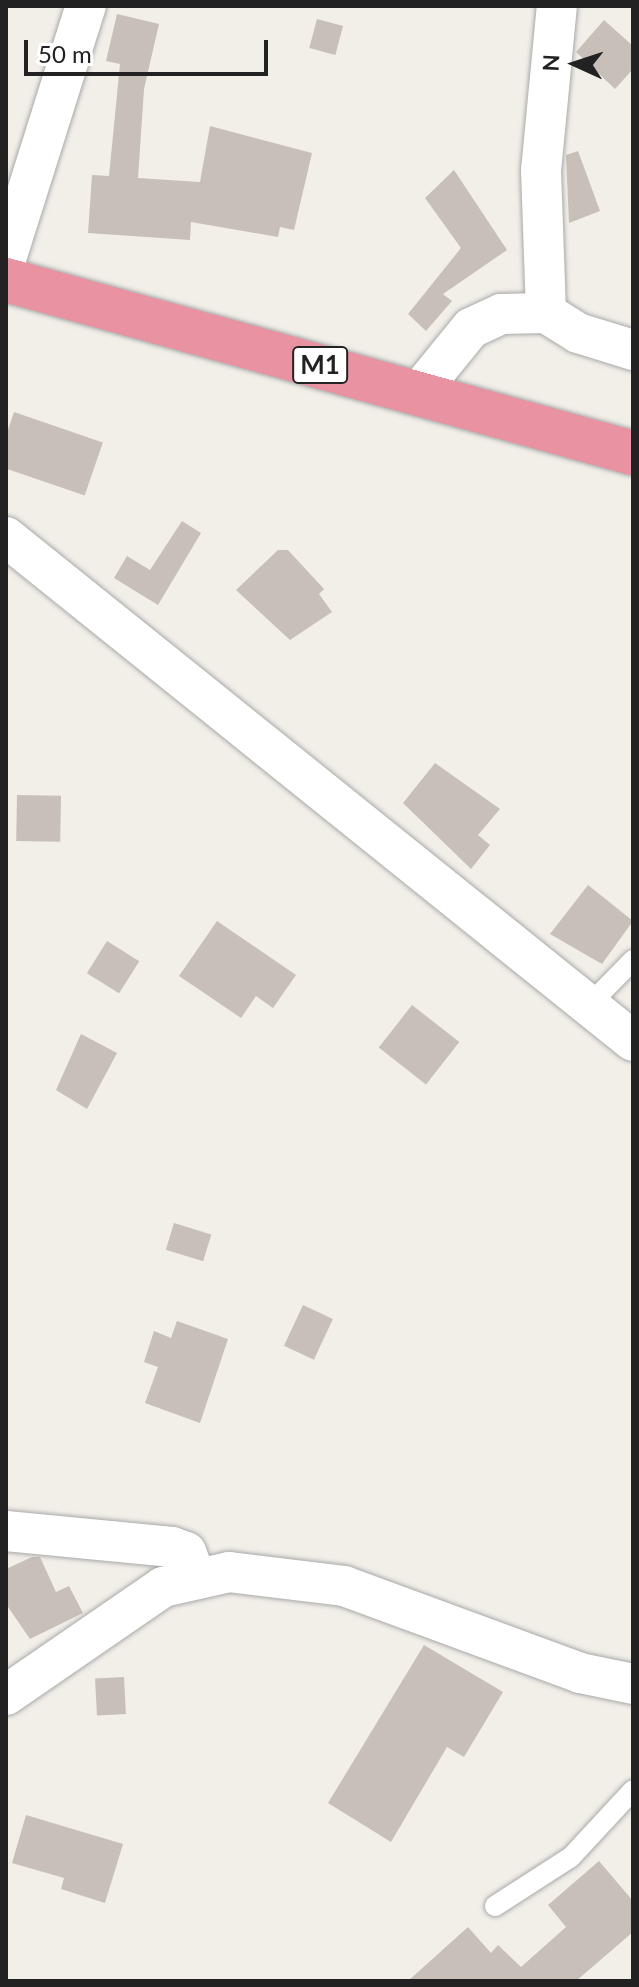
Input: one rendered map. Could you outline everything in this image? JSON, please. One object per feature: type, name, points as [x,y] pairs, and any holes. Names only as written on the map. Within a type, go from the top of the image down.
[{"type":"highway","name":"M1","points":[[6,280],[633,453]]},
{"type":"street","points":[[6,259],[86,6]]},
{"type":"street","points":[[546,313],[541,171],[557,6]]},
{"type":"street","points":[[418,393],[471,328],[501,314],[546,313],[578,333],[633,350]]},
{"type":"street","points":[[6,537],[633,1041]]},
{"type":"street","points":[[6,1531],[172,1547],[186,1552],[195,1576]]},
{"type":"street","points":[[6,1695],[163,1587],[195,1576],[300,1576],[344,1586],[580,1673],[633,1684]]},
{"type":"lane","points":[[589,1005],[633,960]]},
{"type":"lane","points":[[495,1906],[571,1857],[633,1790]]},
{"type":"building","points":[[117,14],[159,24],[144,89],[138,178],[200,182],[210,126],[312,153],[294,230],[280,227],[278,237],[191,222],[190,240],[88,233],[92,175],[109,176],[120,64],[106,61]]},
{"type":"building","points":[[317,19],[343,26],[335,55],[309,48]]},
{"type":"building","points":[[604,20],[633,46],[633,69],[615,89],[576,52]]},
{"type":"building","points":[[578,151],[600,211],[569,223],[566,155]]},
{"type":"building","points":[[454,170],[507,250],[443,294],[452,301],[426,331],[408,314],[461,248],[425,198]]},
{"type":"building","points":[[14,412],[103,443],[85,496],[6,468],[6,435]]},
{"type":"building","points":[[182,521],[201,533],[158,605],[114,578],[127,556],[150,570]]},
{"type":"building","points":[[278,550],[288,550],[324,589],[319,594],[332,612],[290,640],[236,590]]},
{"type":"building","points":[[435,763],[500,809],[478,835],[490,845],[471,869],[403,803]]},
{"type":"building","points":[[17,795],[61,796],[60,842],[16,841]]},
{"type":"building","points":[[588,885],[633,921],[602,964],[550,934]]},
{"type":"building","points":[[217,921],[296,975],[273,1008],[256,996],[241,1018],[179,976]]},
{"type":"building","points":[[107,941],[139,961],[119,993],[87,973]]},
{"type":"building","points":[[412,1005],[459,1042],[426,1084],[379,1048]]},
{"type":"building","points":[[81,1034],[117,1053],[87,1109],[56,1090]]},
{"type":"building","points":[[174,1223],[211,1234],[203,1261],[166,1250]]},
{"type":"building","points":[[303,1305],[333,1319],[314,1360],[284,1346]]},
{"type":"building","points":[[177,1321],[228,1339],[200,1423],[145,1403],[158,1367],[144,1362],[154,1331],[171,1338]]},
{"type":"building","points":[[32,1557],[40,1557],[56,1592],[69,1586],[83,1613],[30,1639],[6,1604],[6,1569]]},
{"type":"building","points":[[424,1645],[503,1692],[464,1757],[447,1747],[391,1842],[328,1803]]},
{"type":"building","points":[[124,1677],[126,1714],[97,1715],[95,1679]]},
{"type":"building","points":[[26,1815],[123,1844],[105,1903],[61,1889],[64,1878],[12,1863]]},
{"type":"building","points":[[599,1861],[633,1901],[633,1932],[576,1981],[408,1981],[468,1927],[491,1953],[498,1945],[521,1967],[566,1927],[548,1905]]}]
